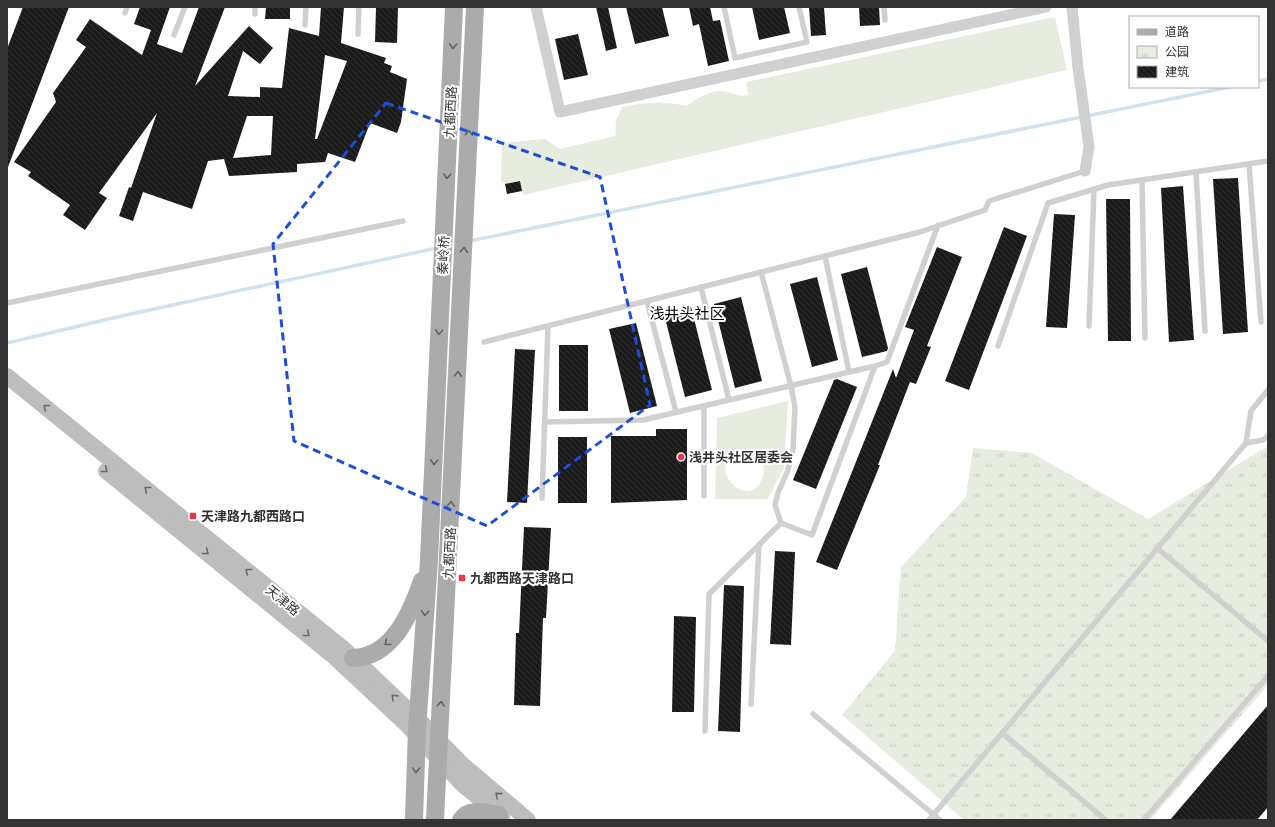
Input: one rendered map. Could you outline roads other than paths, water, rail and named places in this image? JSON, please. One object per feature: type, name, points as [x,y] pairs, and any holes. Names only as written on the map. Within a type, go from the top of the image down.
[{"type":"main road","name":"九都西路","points":[[445,217],[454,7]]},
{"type":"main road","name":"九都西路","points":[[466,214],[475,7]]},
{"type":"main road","name":"秦岭桥","points":[[462,287],[466,214]]},
{"type":"main road","name":"秦岭桥","points":[[441,293],[445,217]]},
{"type":"main road","name":"九都西路","points":[[435,820],[462,287]]},
{"type":"main road","name":"九都西路","points":[[414,820],[418,727],[429,560],[441,293]]},
{"type":"main road","name":"天津路","points":[[7,376],[353,658],[438,748],[462,784],[502,818]]},
{"type":"main road","name":"天津路","points":[[8,391],[332,654],[418,727]]},
{"type":"main road","points":[[353,658],[360,658],[376,652],[394,638],[413,606],[429,560]]},
{"type":"main road","name":"天津路","points":[[438,748],[463,765],[528,820]]},
{"type":"main road","points":[[461,820],[465,815],[478,811],[502,818]]},
{"type":"street","points":[[536,7],[560,112],[1046,7]]},
{"type":"street","points":[[1072,7],[1078,71],[1089,147],[1085,171]]},
{"type":"lane","points":[[125,13],[127,7]]},
{"type":"lane","points":[[174,35],[185,7]]},
{"type":"lane","points":[[255,7],[255,14]]},
{"type":"lane","points":[[305,25],[306,7]]},
{"type":"lane","points":[[358,34],[359,7]]},
{"type":"lane","points":[[724,7],[735,58],[806,42],[799,7]]},
{"type":"lane","points":[[884,7],[885,20]]},
{"type":"lane","points":[[998,346],[1048,203],[1108,185],[1268,162]]},
{"type":"lane","points":[[1249,164],[1261,322]]},
{"type":"lane","points":[[484,342],[938,226],[985,210],[989,201],[1085,171]]},
{"type":"lane","points":[[1196,172],[1206,331]]},
{"type":"lane","points":[[1142,180],[1145,338]]},
{"type":"lane","points":[[1089,326],[1094,189]]},
{"type":"lane","points":[[7,303],[403,221]]},
{"type":"lane","points":[[545,422],[643,420],[887,362],[938,226]]},
{"type":"lane","points":[[825,256],[849,372]]},
{"type":"lane","points":[[761,272],[791,386],[795,407],[793,449],[788,470],[778,492],[775,505],[781,523]]},
{"type":"lane","points":[[701,287],[729,400]]},
{"type":"lane","points":[[647,301],[676,412]]},
{"type":"lane","points":[[542,498],[548,326]]},
{"type":"lane","points":[[781,523],[812,535],[875,366]]},
{"type":"lane","points":[[928,820],[1246,443],[1251,411],[1268,390]]},
{"type":"lane","points":[[704,406],[704,496]]},
{"type":"lane","points":[[1246,443],[1263,440],[1268,436]]},
{"type":"lane","points":[[704,731],[709,594],[781,523]]},
{"type":"lane","points":[[751,704],[759,545]]},
{"type":"lane","points":[[1158,548],[1268,641]]},
{"type":"lane","points":[[1144,820],[1268,676]]},
{"type":"lane","points":[[813,714],[940,820]]},
{"type":"lane","points":[[1002,733],[1106,820]]},
{"type":"waterway","points":[[1259,81],[1268,79]]},
{"type":"waterway","points":[[469,241],[1225,88]]},
{"type":"waterway","points":[[7,343],[117,317],[437,248]]},
{"type":"place","name":"浅井头社区居委会","points":[[681,457]]},
{"type":"place","name":"天津路九都西路口","points":[[193,516]]},
{"type":"place","name":"九都西路天津路口","points":[[462,578]]},
{"type":"district","name":"浅井头社区","points":[[687,314]]}]
